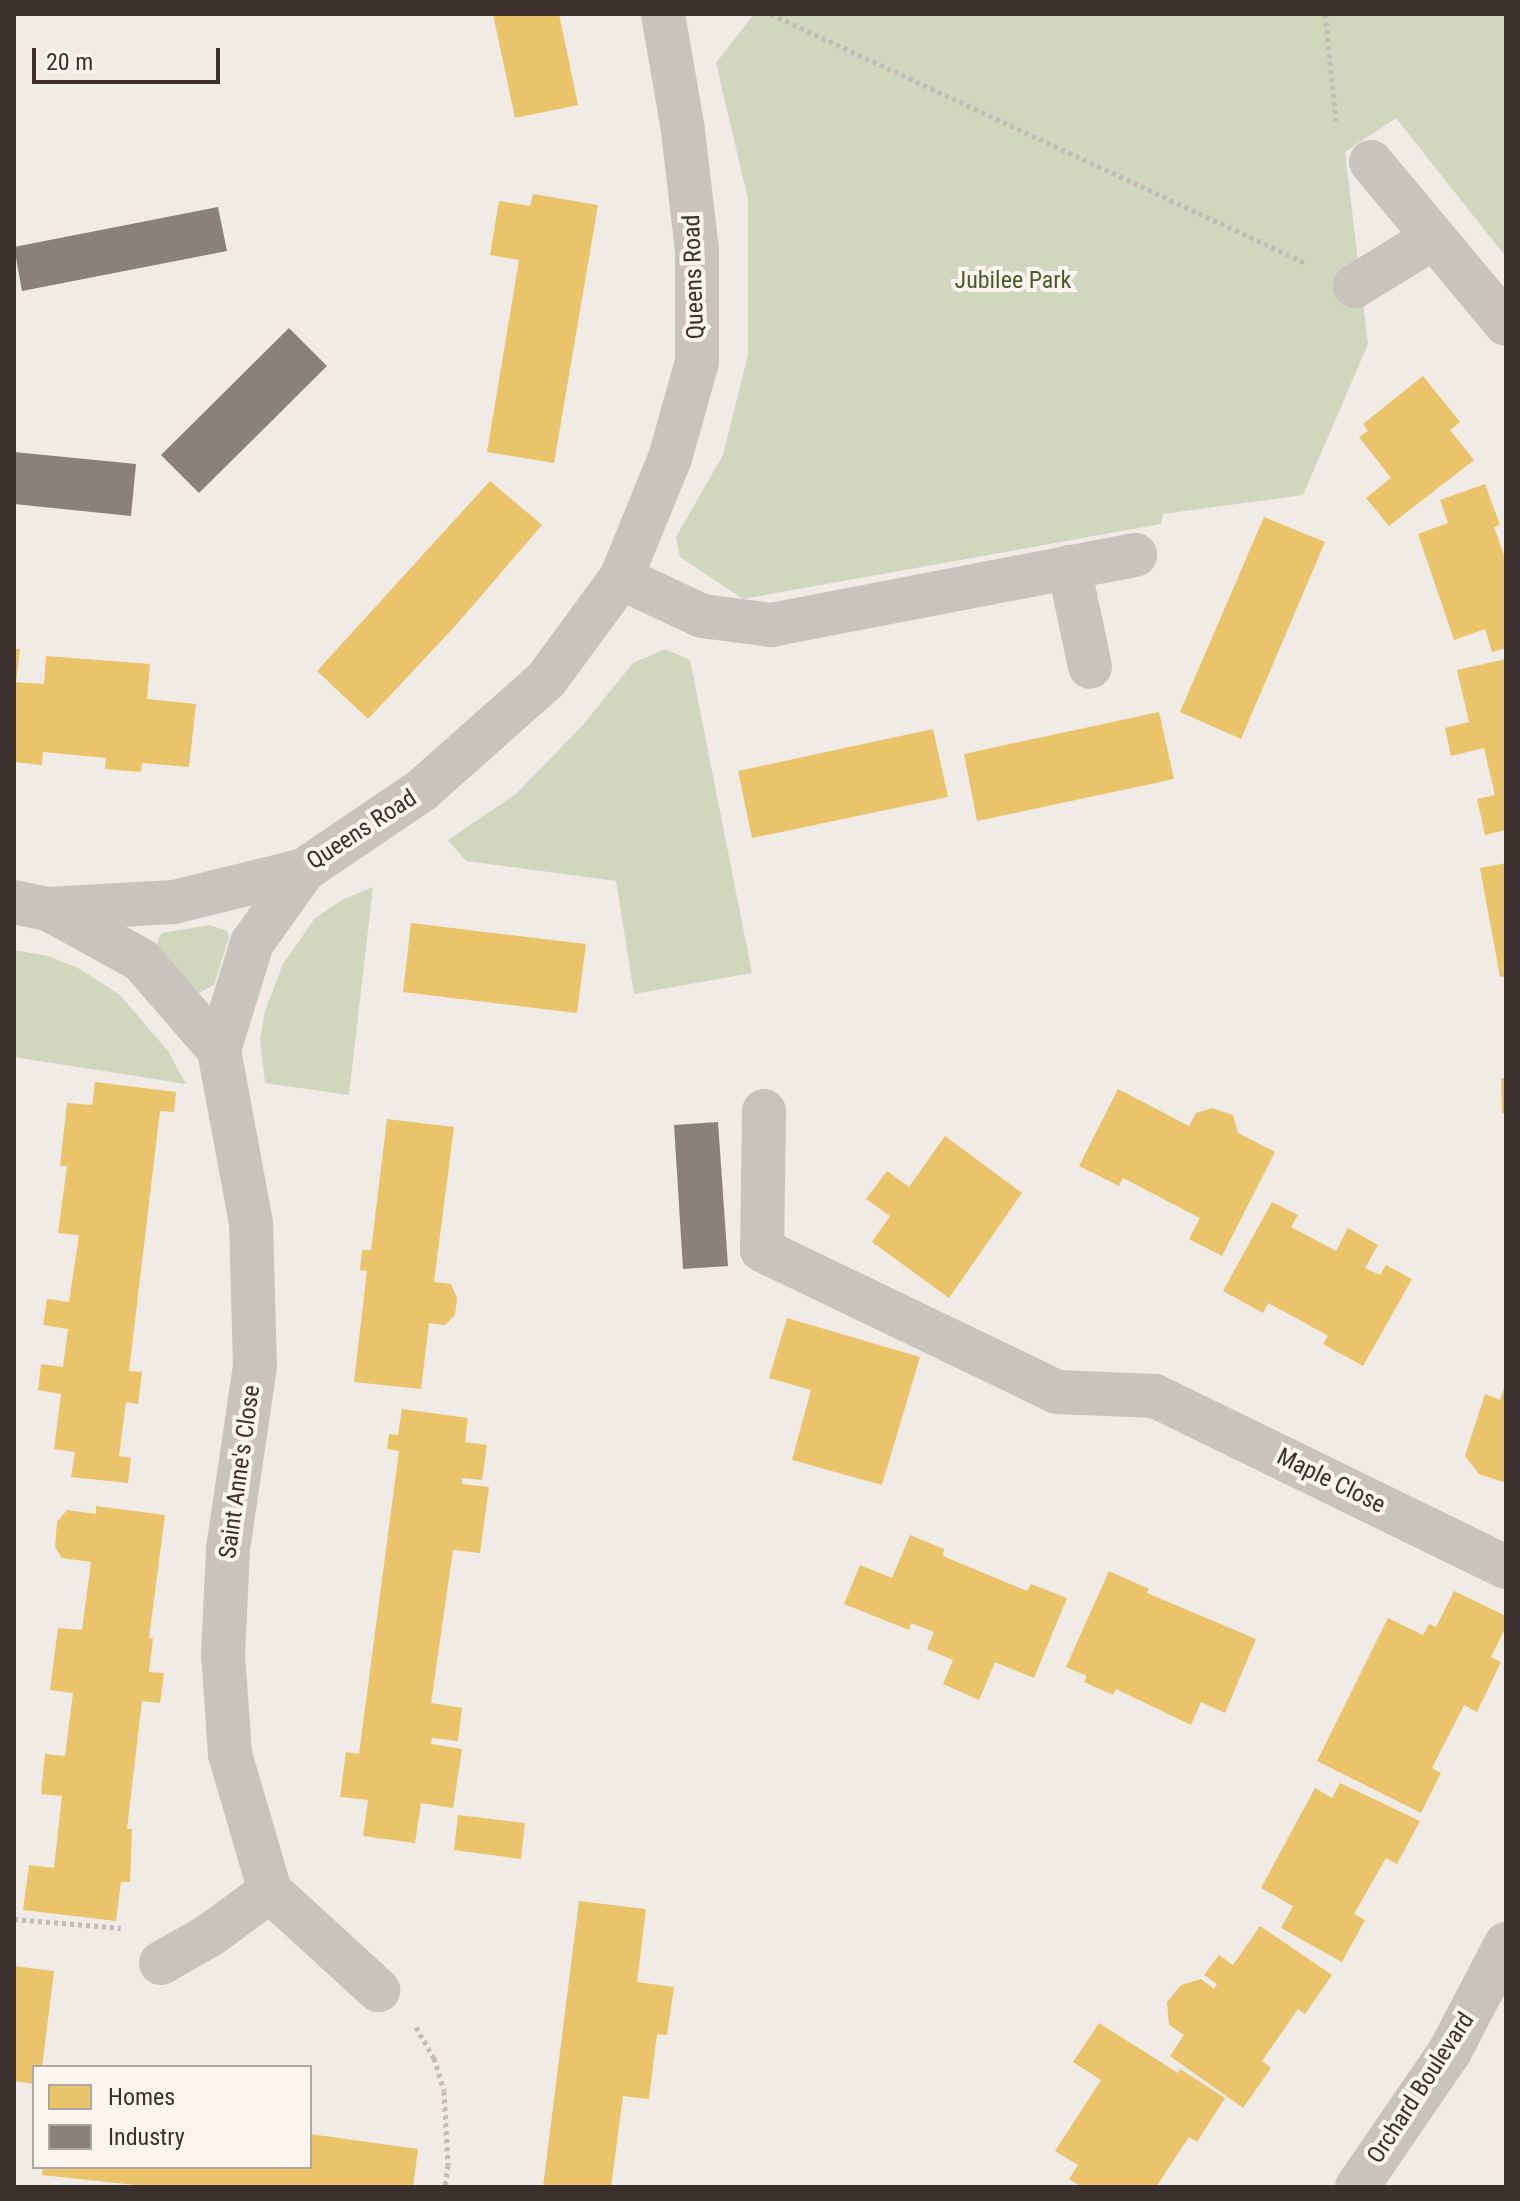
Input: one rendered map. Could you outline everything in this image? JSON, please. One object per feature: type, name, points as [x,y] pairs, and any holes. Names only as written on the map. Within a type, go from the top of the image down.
[{"type":"street","name":"Queens Road","points":[[31,905],[174,902],[304,870],[422,790],[546,680],[621,578],[670,458],[697,362],[697,250],[683,130],[663,14]]},
{"type":"street","points":[[1371,162],[1506,324]]},
{"type":"street","points":[[1355,286],[1433,238]]},
{"type":"street","points":[[621,578],[702,616],[771,625],[1135,555]]},
{"type":"street","points":[[1069,567],[1090,667]]},
{"type":"street","name":"Saint Anne's Close","points":[[270,1891],[230,1754],[223,1655],[228,1549],[255,1366],[251,1223],[219,1050],[252,943],[304,870]]},
{"type":"street","points":[[31,905],[141,960],[219,1050]]},
{"type":"street","name":"Maple Close","points":[[764,1111],[762,1250],[1057,1392],[1155,1396],[1506,1567]]},
{"type":"street","points":[[161,1963],[210,1935],[270,1891],[378,1990]]},
{"type":"street","name":"Orchard Boulevard","points":[[1357,2187],[1450,2051],[1506,1944]]},
{"type":"path","points":[[771,14],[1355,286]]},
{"type":"path","points":[[14,1919],[210,1935]]},
{"type":"path","points":[[378,1990],[416,2027],[434,2058],[444,2091],[448,2165],[445,2187]]},
{"type":"green space","name":"Jubilee Park","points":[[754,14],[1506,14],[1506,257],[1396,118],[1345,152],[1368,344],[1303,495],[1163,514],[1161,524],[743,599],[680,557],[676,537],[723,455],[748,355],[748,199],[716,63]]},
{"type":"green space","points":[[665,649],[690,660],[752,973],[634,994],[616,881],[466,861],[448,840],[516,794],[582,726],[633,663]]},
{"type":"green space","points":[[373,887],[349,1095],[265,1083],[260,1039],[265,1011],[283,964],[315,918],[342,900]]},
{"type":"green space","points":[[210,925],[227,931],[229,937],[214,985],[199,993],[157,950],[158,939],[162,933]]},
{"type":"green space","points":[[14,950],[48,956],[80,969],[120,995],[168,1051],[186,1084],[14,1057]]},
{"type":"building: Homes","points":[[493,14],[559,14],[578,105],[515,118]]},
{"type":"building: Homes","points":[[533,194],[598,205],[554,463],[487,452],[519,260],[490,255],[499,201],[530,206]]},
{"type":"building: Homes","points":[[1423,376],[1460,422],[1450,430],[1474,460],[1389,526],[1366,498],[1391,478],[1359,437],[1368,431],[1363,424]]},
{"type":"building: Homes","points":[[490,481],[542,525],[457,624],[368,719],[317,671]]},
{"type":"building: Homes","points":[[1485,484],[1500,525],[1494,527],[1506,561],[1506,648],[1492,652],[1485,629],[1454,640],[1418,534],[1448,523],[1440,500]]},
{"type":"building: Homes","points":[[1264,517],[1325,542],[1241,739],[1180,712]]},
{"type":"building: Homes","points":[[14,649],[20,649],[16,682],[44,684],[46,656],[150,664],[147,699],[196,704],[189,767],[142,763],[141,772],[105,769],[106,758],[43,752],[42,765],[14,762]]},
{"type":"building: Homes","points":[[1506,659],[1506,830],[1485,835],[1477,799],[1495,795],[1484,748],[1451,756],[1445,728],[1469,722],[1457,670]]},
{"type":"building: Homes","points":[[1159,712],[1174,779],[977,821],[964,754]]},
{"type":"building: Homes","points":[[933,729],[948,797],[752,838],[738,771]]},
{"type":"building: Homes","points":[[1506,863],[1506,976],[1500,977],[1480,868]]},
{"type":"building: Homes","points":[[411,923],[586,944],[577,1013],[403,992]]},
{"type":"building: Homes","points":[[1501,1078],[1506,1078],[1506,1113],[1502,1113]]},
{"type":"building: Homes","points":[[95,1082],[176,1092],[174,1112],[160,1111],[129,1371],[142,1372],[138,1404],[126,1402],[119,1456],[131,1458],[128,1483],[71,1477],[75,1452],[54,1449],[61,1394],[38,1390],[41,1364],[63,1367],[68,1329],[43,1325],[47,1299],[69,1302],[79,1235],[58,1233],[67,1166],[60,1166],[67,1103],[92,1105]]},
{"type":"building: Homes","points":[[1118,1089],[1189,1126],[1196,1113],[1212,1108],[1233,1115],[1238,1133],[1275,1152],[1222,1256],[1189,1239],[1200,1218],[1123,1178],[1119,1186],[1079,1166]]},
{"type":"building: Homes","points":[[387,1119],[454,1127],[434,1282],[451,1284],[457,1298],[455,1315],[445,1325],[429,1323],[421,1389],[354,1382],[367,1271],[360,1270],[362,1250],[371,1250]]},
{"type":"building: Homes","points":[[945,1136],[1022,1193],[949,1298],[872,1242],[890,1216],[866,1199],[887,1171],[909,1187]]},
{"type":"building: Homes","points":[[1272,1202],[1298,1215],[1291,1227],[1336,1251],[1348,1228],[1378,1245],[1365,1268],[1380,1275],[1386,1265],[1412,1279],[1363,1366],[1323,1344],[1328,1336],[1298,1319],[1268,1303],[1263,1313],[1223,1291]]},
{"type":"building: Homes","points":[[787,1318],[920,1357],[882,1485],[792,1460],[811,1390],[769,1378]]},
{"type":"building: Homes","points":[[1506,1382],[1506,1483],[1479,1474],[1465,1456],[1485,1394],[1500,1400]]},
{"type":"building: Homes","points":[[402,1409],[468,1418],[465,1442],[487,1445],[482,1480],[462,1478],[462,1484],[489,1487],[480,1553],[453,1550],[431,1703],[462,1708],[458,1741],[432,1738],[431,1744],[462,1749],[453,1808],[421,1803],[415,1843],[363,1836],[368,1800],[340,1797],[346,1752],[359,1754],[399,1451],[387,1449],[389,1434],[398,1435]]},
{"type":"building: Homes","points":[[96,1506],[165,1515],[149,1638],[153,1639],[149,1672],[164,1673],[160,1703],[142,1701],[127,1829],[132,1829],[130,1882],[121,1882],[116,1921],[23,1910],[29,1865],[54,1868],[62,1796],[41,1794],[45,1754],[65,1756],[73,1693],[50,1690],[58,1628],[82,1630],[91,1562],[62,1558],[55,1547],[57,1522],[67,1510],[96,1514]]},
{"type":"building: Homes","points":[[910,1535],[944,1549],[943,1556],[1027,1591],[1031,1584],[1067,1598],[1034,1678],[995,1662],[979,1700],[943,1684],[953,1660],[927,1649],[934,1632],[911,1623],[909,1630],[844,1604],[860,1565],[892,1578]]},
{"type":"building: Homes","points":[[1109,1571],[1149,1589],[1147,1593],[1256,1639],[1225,1713],[1201,1702],[1191,1725],[1116,1689],[1113,1695],[1084,1682],[1087,1676],[1066,1667]]},
{"type":"building: Homes","points":[[1454,1591],[1506,1616],[1506,1627],[1491,1657],[1501,1662],[1477,1712],[1464,1705],[1432,1768],[1441,1773],[1421,1813],[1317,1761],[1388,1618],[1423,1635],[1429,1624],[1436,1627]]},
{"type":"building: Homes","points":[[1340,1783],[1420,1821],[1397,1864],[1386,1858],[1354,1914],[1365,1920],[1342,1962],[1281,1928],[1293,1906],[1261,1888],[1315,1788],[1332,1798]]},
{"type":"building: Homes","points":[[458,1815],[525,1823],[521,1859],[454,1850]]},
{"type":"building: Homes","points":[[579,1901],[646,1909],[637,1982],[674,1987],[667,2035],[657,2034],[649,2099],[623,2096],[611,2187],[543,2187]]},
{"type":"building: Homes","points":[[1260,1926],[1332,1975],[1305,2014],[1298,2009],[1262,2061],[1271,2068],[1243,2108],[1170,2056],[1184,2035],[1169,2025],[1167,2002],[1181,1985],[1201,1979],[1214,1989],[1217,1984],[1204,1975],[1219,1955],[1233,1965]]},
{"type":"building: Homes","points":[[14,1966],[54,1971],[42,2065],[32,2065],[32,2084],[14,2081]]},
{"type":"building: Homes","points":[[1099,2023],[1178,2073],[1180,2069],[1225,2098],[1197,2142],[1189,2137],[1156,2187],[1082,2187],[1069,2179],[1078,2165],[1055,2151],[1101,2080],[1073,2062]]},
{"type":"building: Homes","points":[[312,2134],[418,2149],[413,2187],[153,2187],[42,2175],[43,2169],[312,2169]]},
{"type":"building: Industry","points":[[218,207],[227,251],[22,291],[14,247]]},
{"type":"building: Industry","points":[[289,328],[327,366],[199,493],[161,455]]},
{"type":"building: Industry","points":[[14,452],[136,464],[131,516],[14,504]]},
{"type":"building: Industry","points":[[718,1122],[728,1266],[683,1269],[674,1125]]}]
